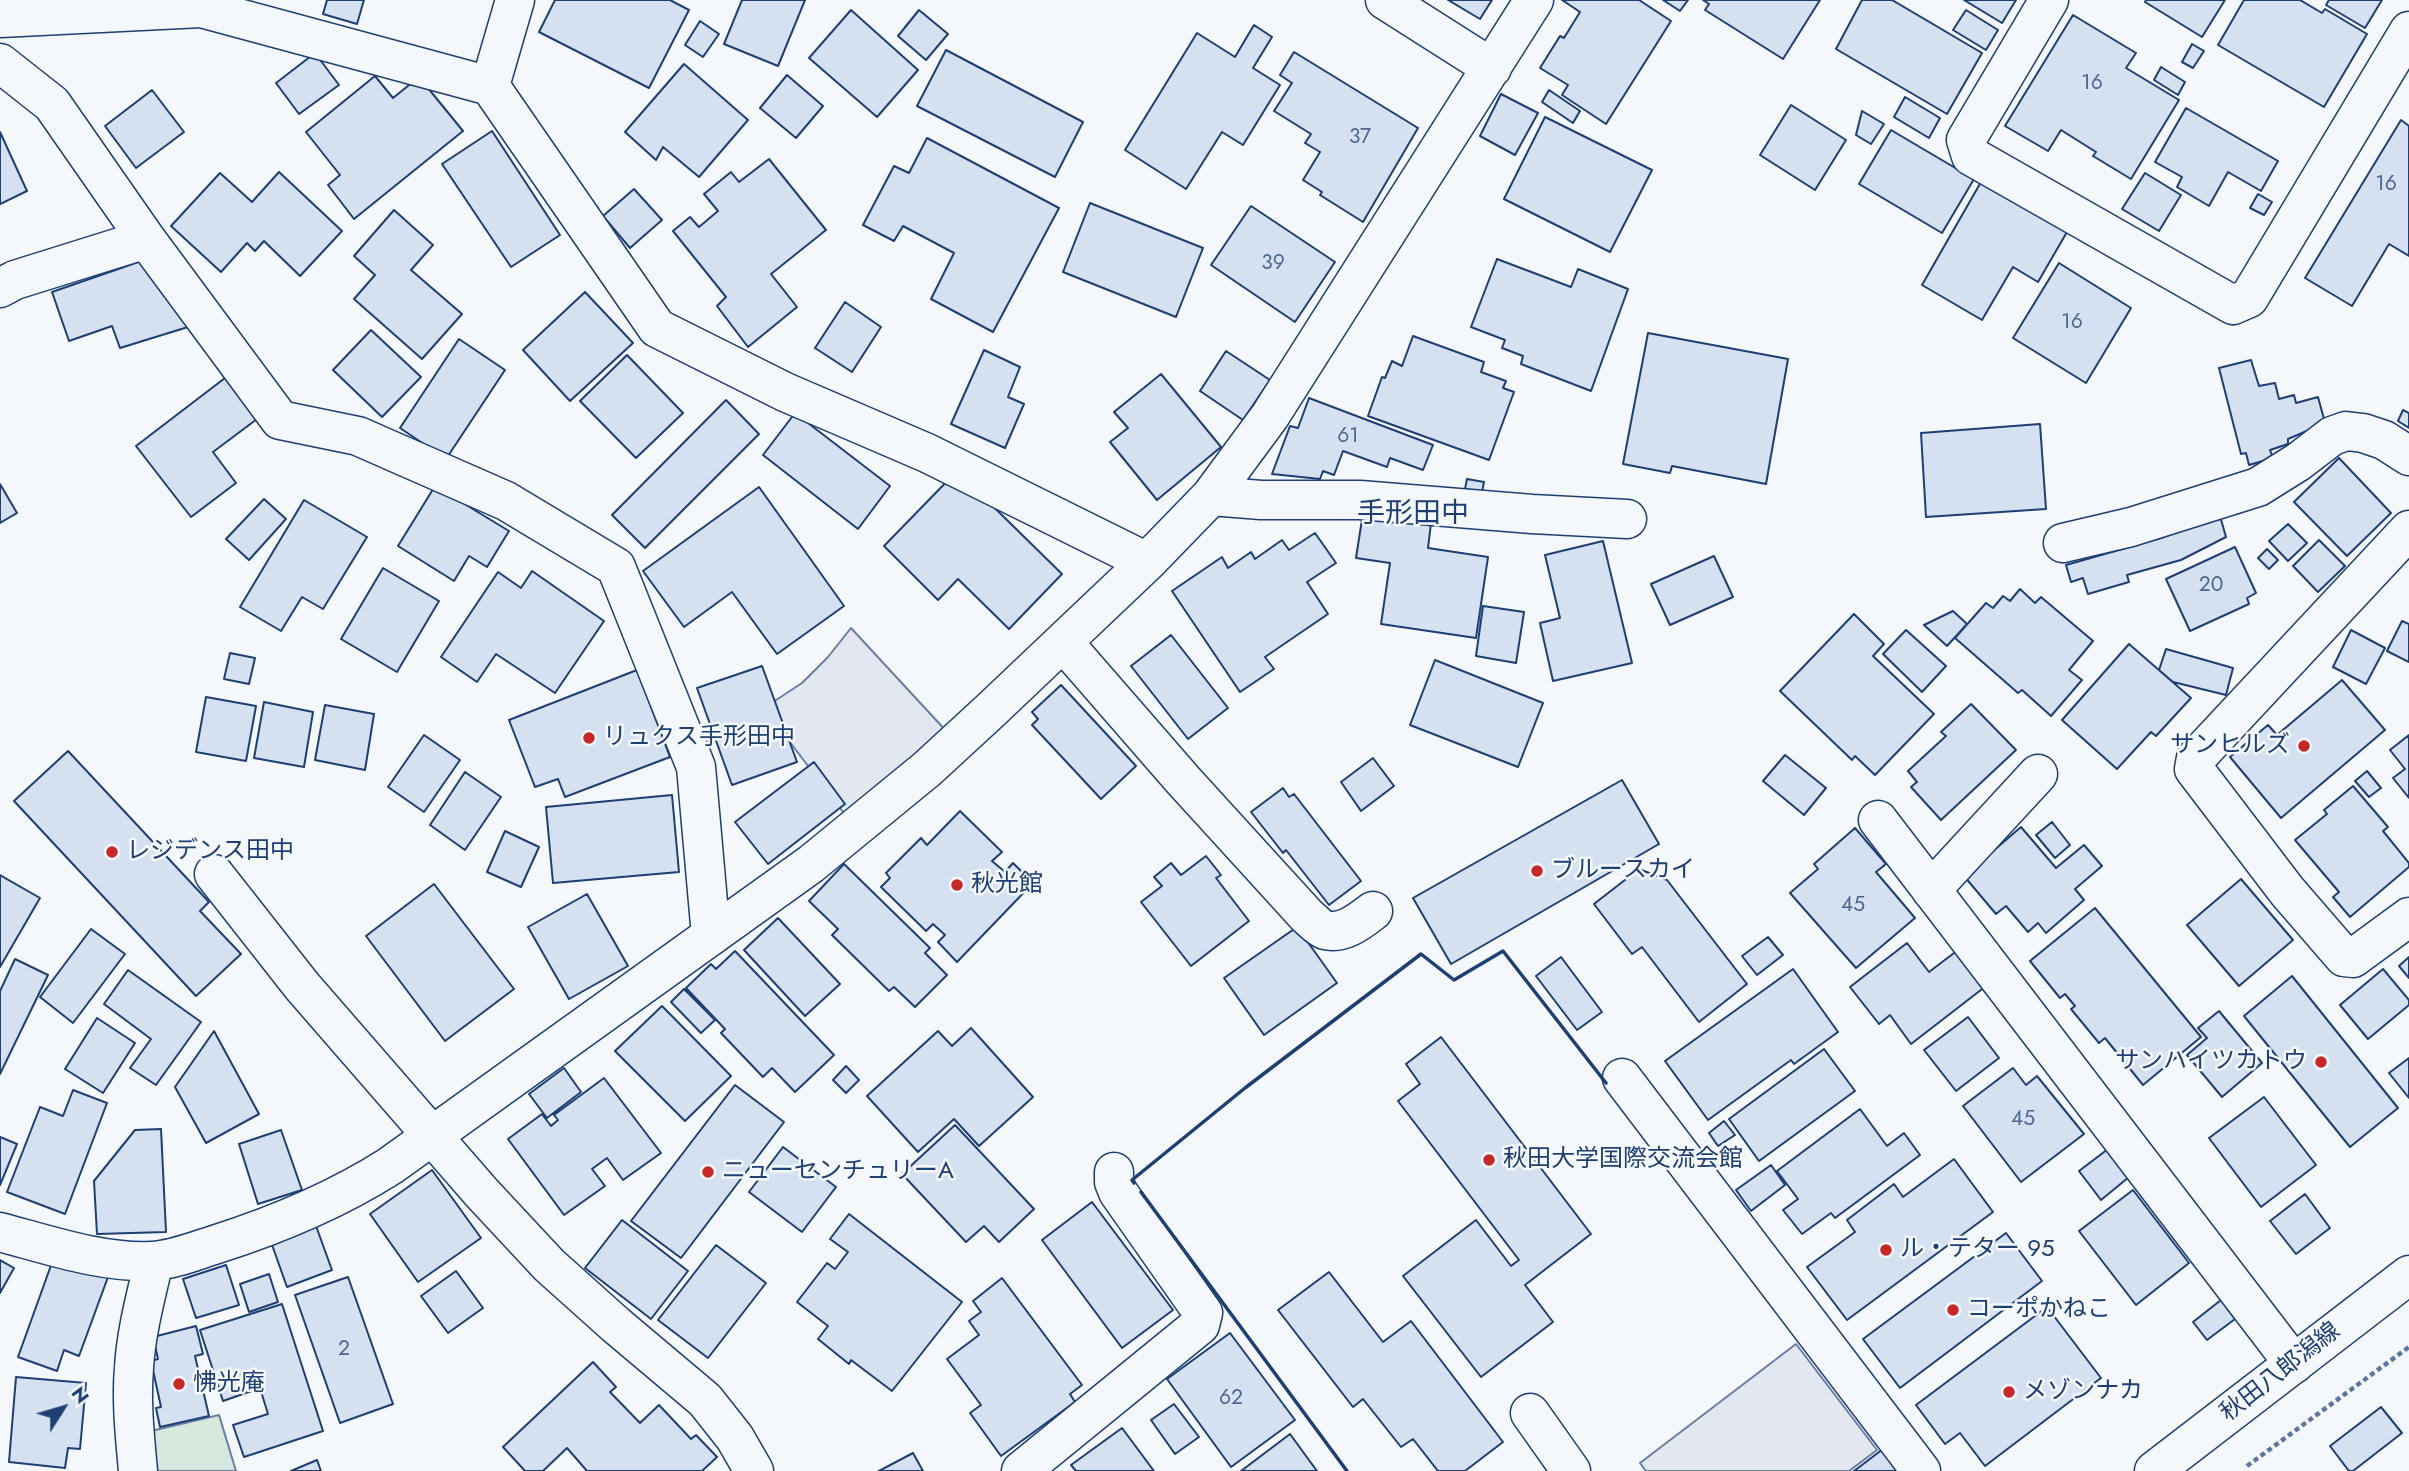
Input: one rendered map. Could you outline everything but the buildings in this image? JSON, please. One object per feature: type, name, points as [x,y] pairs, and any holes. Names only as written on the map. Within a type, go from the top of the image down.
[{"type":"street","points":[[490,86],[515,0]]},
{"type":"street","points":[[1385,0],[1492,68]]},
{"type":"street","points":[[0,1232],[109,1258],[154,1261],[274,1225],[323,1204],[367,1181],[432,1136],[811,864],[916,778],[1147,562],[1211,496],[1270,416],[1534,0]]},
{"type":"street","points":[[2049,0],[1966,140],[1971,156],[2233,305],[2249,298],[2409,31]]},
{"type":"street","points":[[0,18],[201,8],[490,86],[657,328],[785,393],[927,453],[1147,562]]},
{"type":"street","points":[[0,62],[52,104],[146,239],[280,420],[358,436],[506,501],[616,567],[696,767],[710,936]]},
{"type":"street","points":[[0,288],[15,280],[146,239]]},
{"type":"street","points":[[2063,543],[2131,527],[2258,487],[2298,462],[2332,436],[2346,431],[2384,440],[2409,456]]},
{"type":"street","points":[[1211,496],[1261,500],[1360,500],[1627,519]]},
{"type":"street","points":[[2409,530],[2196,758],[2194,769],[2287,891],[2344,957],[2353,958],[2409,917]]},
{"type":"street","points":[[1063,642],[1307,916],[1324,930],[1338,930],[1354,926],[1373,911]]},
{"type":"street","points":[[1931,890],[2038,774]]},
{"type":"street","points":[[1878,820],[2294,1364]]},
{"type":"street","points":[[214,874],[302,986],[481,1192],[549,1265],[705,1400],[734,1438],[754,1471]]},
{"type":"street","points":[[1622,1078],[1921,1471]]},
{"type":"street","points":[[1021,1471],[1200,1325],[1203,1313],[1118,1192],[1114,1172]]},
{"type":"street","points":[[138,1471],[133,1417],[134,1367],[142,1313],[154,1261]]},
{"type":"street","name":"秋田八郎潟線","points":[[2154,1471],[2409,1275]]},
{"type":"street","points":[[1530,1413],[1571,1471]]},
{"type":"path","points":[[2240,1471],[2409,1347]]},
{"type":"shaded area","points":[[851,628],[948,733],[846,816],[764,708],[802,683],[828,657]]},
{"type":"shaded area","points":[[1796,1344],[1877,1450],[1849,1471],[1646,1471],[1640,1463]]},
{"type":"shaded area","points":[[219,1415],[236,1471],[155,1471],[151,1431]]},
{"type":"wall","points":[[1134,1183],[1132,1180],[1245,1088],[1421,954],[1454,980],[1503,951],[1606,1083]]},
{"type":"wall","points":[[1141,1192],[1347,1471]]},
{"type":"place","name":"リュクス手形田中","points":[[589,738]]},
{"type":"place","name":"サンヒルズ","points":[[2304,746]]},
{"type":"place","name":"レジデンス田中","points":[[112,852]]},
{"type":"place","name":"ブルースカイ","points":[[1537,871]]},
{"type":"place","name":"秋光館","points":[[957,885]]},
{"type":"place","name":"サンハイツカトウ","points":[[2321,1062]]},
{"type":"place","name":"秋田大学国際交流会館","points":[[1489,1160]]},
{"type":"place","name":"ニューセンチュリーA","points":[[708,1172]]},
{"type":"place","name":"ル・テター 95","points":[[1886,1250]]},
{"type":"place","name":"コーポかねこ","points":[[1953,1310]]},
{"type":"place","name":"怫光庵","points":[[179,1384]]},
{"type":"place","name":"メゾンナカ","points":[[2009,1392]]},
{"type":"district","name":"手形田中","points":[[1413,515]]}]
